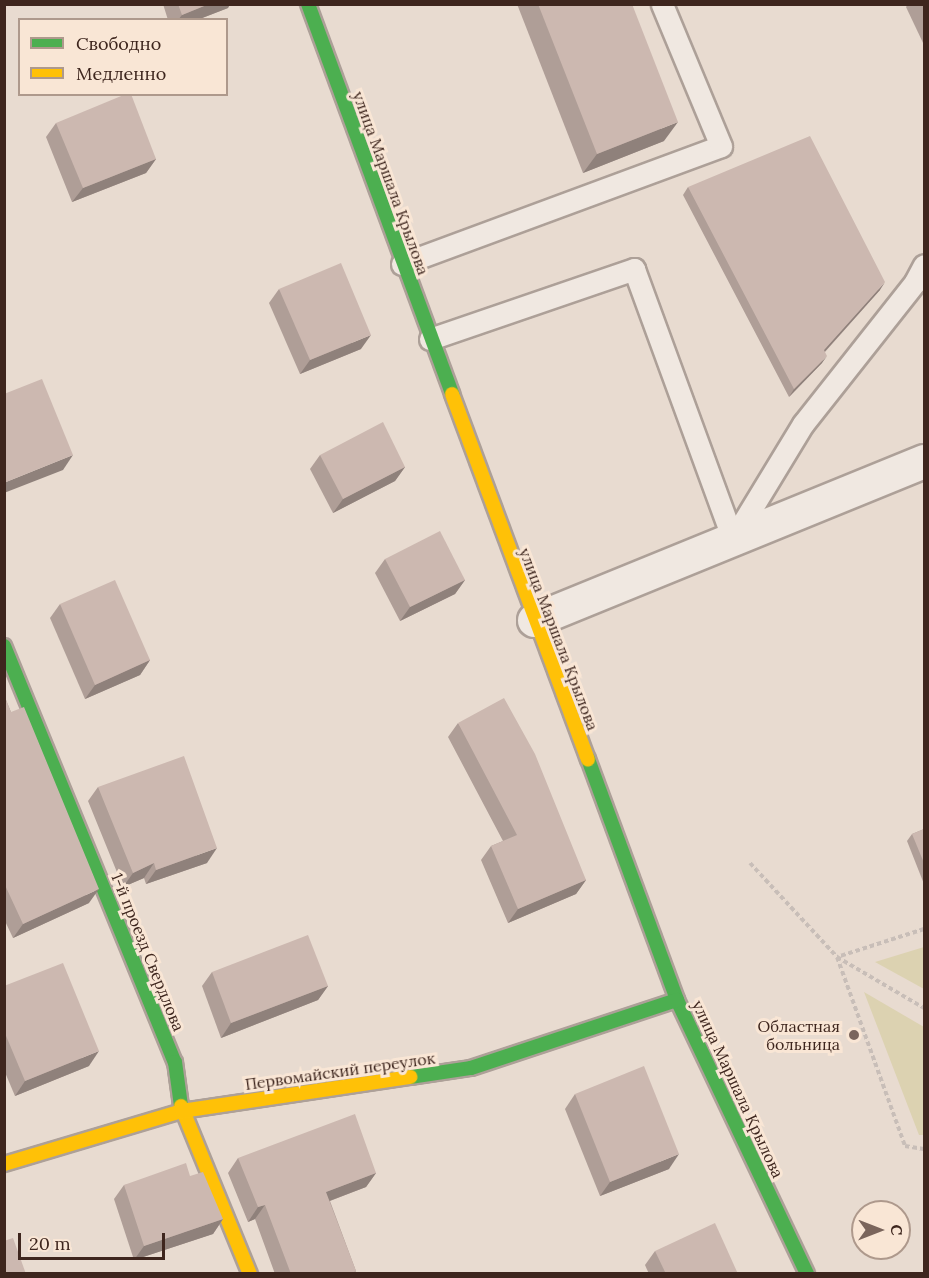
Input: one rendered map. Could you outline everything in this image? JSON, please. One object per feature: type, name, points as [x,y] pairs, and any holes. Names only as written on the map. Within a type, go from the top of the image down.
[{"type":"street","name":"улица Маршала Крылова","points":[[308,4],[534,621],[677,1000],[807,1274]]},
{"type":"street","points":[[534,621],[924,461]]},
{"type":"street","name":"1-й проезд Свердлова","points":[[4,646],[175,1062],[182,1111],[250,1274]]},
{"type":"street","name":"Первомайский переулок","points":[[4,1164],[182,1111],[471,1068],[677,1000]]},
{"type":"lane","points":[[402,264],[721,146],[662,4]]},
{"type":"lane","points":[[733,539],[803,424],[915,282],[924,265]]},
{"type":"lane","points":[[430,339],[634,269],[733,539]]},
{"type":"path","points":[[750,862],[837,957],[924,1008]]},
{"type":"path","points":[[837,957],[924,928]]},
{"type":"path","points":[[837,957],[905,1146],[924,1149]]},
{"type":"shaded area","points":[[924,947],[924,989],[875,962]]},
{"type":"shaded area","points":[[864,992],[924,1027],[924,1135],[919,1135]]},
{"type":"building","points":[[178,4],[209,4],[182,15]]},
{"type":"building","points":[[538,4],[632,4],[678,122],[597,154]]},
{"type":"building","points":[[121,96],[132,96],[156,159],[83,188],[56,123]]},
{"type":"building","points":[[810,136],[885,282],[824,350],[827,356],[794,389],[688,187]]},
{"type":"building","points":[[341,263],[371,335],[310,360],[279,289]]},
{"type":"building","points":[[42,379],[73,455],[6,482],[4,478],[4,394]]},
{"type":"building","points":[[383,422],[405,467],[343,499],[320,455]]},
{"type":"building","points":[[440,531],[465,580],[410,607],[385,559]]},
{"type":"building","points":[[115,580],[150,660],[95,685],[60,604]]},
{"type":"building","points":[[4,695],[11,712],[24,707],[99,889],[23,924],[4,883]]},
{"type":"building","points":[[504,698],[535,754],[586,880],[518,909],[491,846],[517,835],[458,723]]},
{"type":"building","points":[[184,756],[217,848],[156,870],[154,863],[133,873],[98,787]]},
{"type":"building","points":[[924,829],[924,863],[912,834]]},
{"type":"building","points":[[308,935],[328,986],[231,1023],[212,972]]},
{"type":"building","points":[[63,963],[99,1051],[25,1081],[4,1031],[4,986]]},
{"type":"building","points":[[644,1066],[679,1154],[610,1182],[575,1094]]},
{"type":"building","points":[[355,1114],[376,1173],[326,1192],[356,1271],[350,1274],[291,1274],[265,1205],[258,1207],[238,1158]]},
{"type":"building","points":[[186,1163],[190,1176],[203,1172],[223,1219],[144,1246],[124,1185]]},
{"type":"building","points":[[715,1223],[738,1274],[666,1274],[655,1251]]},
{"type":"building","points":[[13,1238],[26,1274],[4,1274],[4,1241]]},
{"type":"traffic: fast","points":[[308,4],[452,394]]},
{"type":"traffic: fast","points":[[4,646],[175,1062],[181,1106]]},
{"type":"traffic: fast","points":[[588,759],[677,1000],[807,1274]]},
{"type":"traffic: fast","points":[[410,1077],[471,1068],[677,1000]]},
{"type":"traffic: slow","points":[[452,394],[588,759]]},
{"type":"traffic: slow","points":[[4,1164],[182,1111],[410,1077]]},
{"type":"traffic: slow","points":[[181,1106],[250,1274]]},
{"type":"place","name":"Областная больница","points":[[854,1035]]}]
